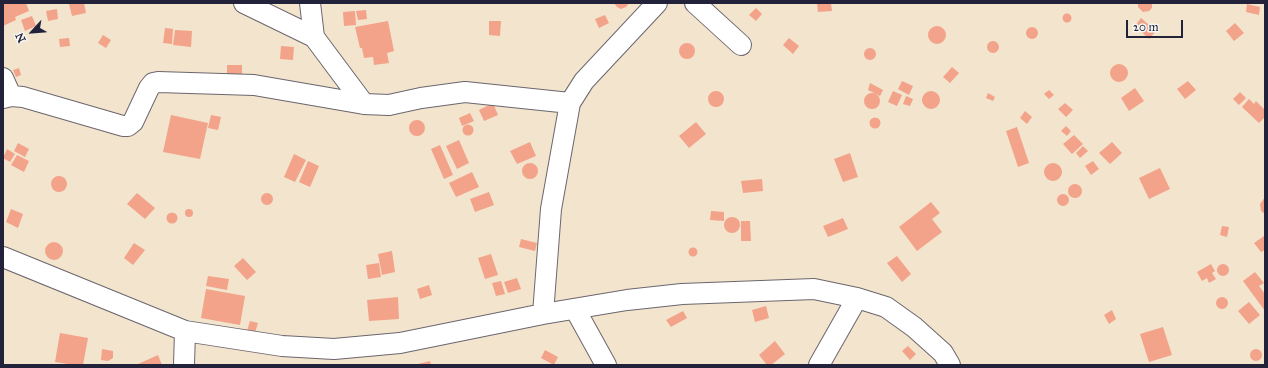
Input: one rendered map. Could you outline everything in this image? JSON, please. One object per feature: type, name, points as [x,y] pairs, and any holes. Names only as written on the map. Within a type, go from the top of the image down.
[{"type":"street","points":[[244,3],[314,37],[364,104]]},
{"type":"street","points":[[310,3],[314,37]]},
{"type":"street","points":[[543,314],[551,209],[570,103],[584,81],[657,3]]},
{"type":"street","points":[[695,3],[741,45]]},
{"type":"street","points":[[3,78],[7,97],[23,97],[123,126],[128,126],[133,122],[149,88],[154,83],[158,82],[254,85],[364,104],[388,105],[465,92],[570,103]]},
{"type":"street","points":[[3,257],[185,331],[282,346],[334,349],[400,343],[543,314],[627,300],[682,294],[814,289],[857,298],[886,307],[914,327],[943,353],[950,365]]},
{"type":"street","points":[[819,365],[857,298]]},
{"type":"street","points":[[574,309],[606,365]]},
{"type":"street","points":[[184,365],[185,331]]},
{"type":"building","points":[[3,3],[26,3],[29,11],[15,17],[16,20],[3,26]]},
{"type":"building","points":[[84,3],[86,13],[72,16],[69,4]]},
{"type":"building","points":[[614,3],[629,3],[626,7],[621,9]]},
{"type":"building","points":[[817,3],[831,3],[832,11],[818,12]]},
{"type":"building","points":[[1138,3],[1152,3],[1152,8],[1149,11],[1143,12],[1138,7]]},
{"type":"building","points":[[1247,4],[1260,7],[1259,15],[1246,12]]},
{"type":"building","points":[[756,8],[762,14],[756,21],[749,15]]},
{"type":"building","points":[[57,9],[58,19],[48,21],[46,11]]},
{"type":"building","points":[[366,10],[367,19],[358,20],[356,11]]},
{"type":"building","points":[[355,11],[356,25],[344,26],[343,12]]},
{"type":"building","points":[[1065,14],[1069,14],[1071,18],[1069,22],[1065,22],[1063,20],[1063,16]]},
{"type":"building","points":[[605,15],[609,23],[599,28],[595,19]]},
{"type":"building","points":[[32,16],[36,26],[25,31],[21,20]]},
{"type":"building","points":[[1141,18],[1156,31],[1149,39],[1135,26]]},
{"type":"building","points":[[388,21],[394,51],[387,53],[389,63],[374,65],[373,57],[364,58],[355,27]]},
{"type":"building","points":[[489,21],[501,21],[500,36],[489,35]]},
{"type":"building","points":[[1235,23],[1244,33],[1234,41],[1226,31]]},
{"type":"building","points":[[937,26],[943,29],[946,35],[943,41],[937,44],[931,41],[928,35],[931,29]]},
{"type":"building","points":[[1034,27],[1037,28],[1037,38],[1030,39],[1027,38],[1026,31],[1027,28]]},
{"type":"building","points":[[165,28],[173,29],[172,44],[163,43]]},
{"type":"building","points":[[175,30],[192,31],[191,47],[173,45]]},
{"type":"building","points":[[103,35],[111,40],[106,48],[98,43]]},
{"type":"building","points":[[69,38],[70,46],[60,47],[59,39]]},
{"type":"building","points":[[789,38],[799,46],[793,54],[783,45]]},
{"type":"building","points":[[995,41],[998,42],[998,52],[991,53],[988,52],[987,45],[988,42]]},
{"type":"building","points":[[687,43],[694,48],[695,51],[690,58],[687,59],[680,54],[679,51],[684,44]]},
{"type":"building","points":[[281,46],[294,47],[293,60],[280,59]]},
{"type":"building","points":[[872,48],[875,49],[875,59],[868,60],[865,59],[864,52],[865,49]]},
{"type":"building","points":[[1119,64],[1125,67],[1128,73],[1125,79],[1119,82],[1113,79],[1110,73],[1113,67]]},
{"type":"building","points":[[227,65],[242,65],[242,77],[227,77]]},
{"type":"building","points":[[952,67],[959,73],[950,83],[943,77]]},
{"type":"building","points":[[19,68],[21,75],[16,77],[13,70]]},
{"type":"building","points":[[902,81],[913,86],[909,95],[898,89]]},
{"type":"building","points":[[1188,81],[1196,90],[1185,99],[1177,89]]},
{"type":"building","points":[[870,83],[883,90],[880,96],[868,90]]},
{"type":"building","points":[[1135,88],[1144,101],[1129,111],[1121,98]]},
{"type":"building","points":[[1049,90],[1054,95],[1049,99],[1044,94]]},
{"type":"building","points":[[716,91],[723,96],[724,99],[719,106],[716,107],[709,102],[708,99],[713,92]]},
{"type":"building","points":[[893,91],[902,95],[897,106],[888,102]]},
{"type":"building","points":[[931,91],[937,94],[940,100],[937,106],[931,109],[925,106],[922,100],[925,94]]},
{"type":"building","points":[[1240,92],[1246,98],[1239,105],[1233,99]]},
{"type":"building","points":[[872,93],[879,98],[880,101],[875,108],[872,109],[865,104],[864,101],[869,94]]},
{"type":"building","points":[[988,93],[995,97],[993,101],[986,98]]},
{"type":"building","points":[[906,96],[913,99],[910,106],[903,104]]},
{"type":"building","points":[[1249,99],[1254,104],[1256,101],[1265,110],[1265,117],[1259,123],[1242,107]]},
{"type":"building","points":[[493,103],[498,115],[484,121],[479,110]]},
{"type":"building","points":[[1065,103],[1073,110],[1066,117],[1058,109]]},
{"type":"building","points":[[1025,111],[1032,117],[1027,124],[1020,118]]},
{"type":"building","points":[[470,113],[474,121],[462,126],[459,118]]},
{"type":"building","points":[[171,115],[208,123],[200,159],[163,152]]},
{"type":"building","points":[[211,115],[221,117],[218,130],[208,128]]},
{"type":"building","points":[[873,118],[877,118],[879,119],[879,127],[873,128],[870,125],[870,121]]},
{"type":"building","points":[[414,120],[420,120],[425,125],[423,134],[420,136],[414,136],[409,131],[409,125]]},
{"type":"building","points":[[696,122],[706,134],[689,148],[679,136]]},
{"type":"building","points":[[468,124],[472,126],[474,130],[472,134],[468,136],[464,134],[462,130],[464,126]]},
{"type":"building","points":[[1066,126],[1071,131],[1067,136],[1061,131]]},
{"type":"building","points":[[1017,127],[1029,163],[1018,167],[1006,131]]},
{"type":"building","points":[[1074,135],[1083,144],[1072,154],[1063,144]]},
{"type":"building","points":[[459,140],[469,163],[457,169],[446,146]]},
{"type":"building","points":[[530,142],[536,156],[517,164],[510,151]]},
{"type":"building","points":[[1112,142],[1122,153],[1110,164],[1099,153]]},
{"type":"building","points":[[18,143],[29,149],[25,157],[14,151]]},
{"type":"building","points":[[440,145],[453,175],[444,179],[431,149]]},
{"type":"building","points":[[1083,146],[1088,151],[1080,158],[1076,153]]},
{"type":"building","points":[[7,149],[15,154],[10,162],[3,158]]},
{"type":"building","points":[[850,153],[858,177],[843,182],[834,159]]},
{"type":"building","points":[[294,154],[306,160],[295,182],[284,177]]},
{"type":"building","points":[[17,155],[29,161],[24,172],[11,165]]},
{"type":"building","points":[[308,161],[319,166],[310,187],[299,182]]},
{"type":"building","points":[[1093,161],[1099,169],[1091,175],[1085,166]]},
{"type":"building","points":[[527,163],[533,163],[538,168],[536,177],[533,179],[527,179],[522,174],[522,168]]},
{"type":"building","points":[[1053,163],[1059,166],[1062,172],[1059,178],[1053,181],[1047,178],[1044,172],[1047,166]]},
{"type":"building","points":[[1160,168],[1170,189],[1149,199],[1139,178]]},
{"type":"building","points":[[472,172],[479,187],[456,197],[449,183]]},
{"type":"building","points":[[59,176],[65,178],[67,184],[65,190],[59,192],[53,190],[51,184],[53,178]]},
{"type":"building","points":[[762,179],[763,191],[743,193],[741,181]]},
{"type":"building","points":[[1075,184],[1080,186],[1082,191],[1080,196],[1075,198],[1070,196],[1068,191],[1070,186]]},
{"type":"building","points":[[489,192],[494,205],[475,212],[470,199]]},
{"type":"building","points":[[137,193],[155,208],[145,219],[127,204]]},
{"type":"building","points":[[269,193],[272,194],[272,204],[265,205],[262,204],[261,197],[262,194]]},
{"type":"building","points":[[1065,194],[1068,195],[1068,205],[1061,206],[1058,205],[1057,198],[1058,195]]},
{"type":"building","points":[[1265,197],[1265,214],[1261,211],[1260,204]]},
{"type":"building","points":[[931,202],[940,213],[932,219],[942,232],[917,251],[899,227]]},
{"type":"building","points":[[11,209],[23,214],[18,228],[6,222]]},
{"type":"building","points":[[187,209],[191,209],[193,213],[191,217],[187,217],[185,215],[185,211]]},
{"type":"building","points":[[711,211],[724,212],[724,221],[710,220]]},
{"type":"building","points":[[172,212],[176,214],[178,218],[176,222],[172,224],[168,222],[166,218],[168,214]]},
{"type":"building","points":[[732,217],[739,222],[740,225],[735,232],[732,233],[725,228],[724,225],[729,218]]},
{"type":"building","points":[[843,218],[848,229],[828,237],[823,226]]},
{"type":"building","points":[[741,221],[750,221],[751,241],[741,241]]},
{"type":"building","points":[[1222,226],[1229,227],[1227,237],[1220,235]]},
{"type":"building","points":[[1264,236],[1265,250],[1261,252],[1254,243]]},
{"type":"building","points":[[521,239],[537,243],[535,251],[519,247]]},
{"type":"building","points":[[50,242],[58,242],[63,247],[61,258],[58,260],[50,260],[45,255],[45,247]]},
{"type":"building","points":[[134,243],[145,250],[133,265],[124,258]]},
{"type":"building","points":[[693,247],[698,252],[693,257],[688,252]]},
{"type":"building","points":[[392,251],[395,272],[382,275],[378,254]]},
{"type":"building","points":[[491,254],[498,275],[485,279],[478,258]]},
{"type":"building","points":[[897,256],[911,274],[902,282],[887,263]]},
{"type":"building","points":[[243,258],[256,272],[247,280],[234,266]]},
{"type":"building","points":[[379,263],[381,277],[368,279],[366,265]]},
{"type":"building","points":[[1211,264],[1215,271],[1212,273],[1216,279],[1209,283],[1207,278],[1202,281],[1197,272]]},
{"type":"building","points":[[1221,264],[1225,264],[1229,270],[1225,276],[1221,276],[1217,272],[1217,268]]},
{"type":"building","points":[[1255,272],[1264,283],[1259,286],[1265,294],[1265,311],[1243,281]]},
{"type":"building","points":[[208,276],[229,279],[227,290],[206,286]]},
{"type":"building","points":[[517,278],[521,289],[508,293],[504,282]]},
{"type":"building","points":[[501,281],[505,294],[496,296],[492,283]]},
{"type":"building","points":[[429,285],[432,295],[420,299],[417,289]]},
{"type":"building","points":[[206,289],[245,296],[240,325],[201,318]]},
{"type":"building","points":[[398,297],[399,319],[369,321],[367,300]]},
{"type":"building","points":[[1222,297],[1226,299],[1228,303],[1226,307],[1222,309],[1218,307],[1216,303],[1218,299]]},
{"type":"building","points":[[1249,302],[1260,315],[1249,324],[1238,311]]},
{"type":"building","points":[[766,306],[769,318],[755,322],[752,310]]},
{"type":"building","points":[[1112,310],[1116,319],[1109,324],[1104,315]]},
{"type":"building","points":[[683,311],[687,318],[671,327],[666,320]]},
{"type":"building","points":[[250,321],[258,323],[255,333],[247,331]]},
{"type":"building","points":[[1163,327],[1172,355],[1149,362],[1140,334]]},
{"type":"building","points":[[60,333],[88,338],[83,365],[55,362]]},
{"type":"building","points":[[775,341],[785,354],[771,365],[767,365],[759,355]]},
{"type":"building","points":[[908,346],[916,354],[910,360],[902,351]]},
{"type":"building","points":[[102,349],[113,351],[113,358],[108,361],[101,360]]},
{"type":"building","points":[[1256,349],[1260,351],[1262,355],[1260,359],[1256,361],[1252,359],[1250,355],[1252,351]]},
{"type":"building","points":[[545,350],[558,357],[554,365],[541,358]]},
{"type":"building","points":[[158,355],[162,365],[136,365]]},
{"type":"building","points":[[430,361],[431,365],[418,364]]}]
